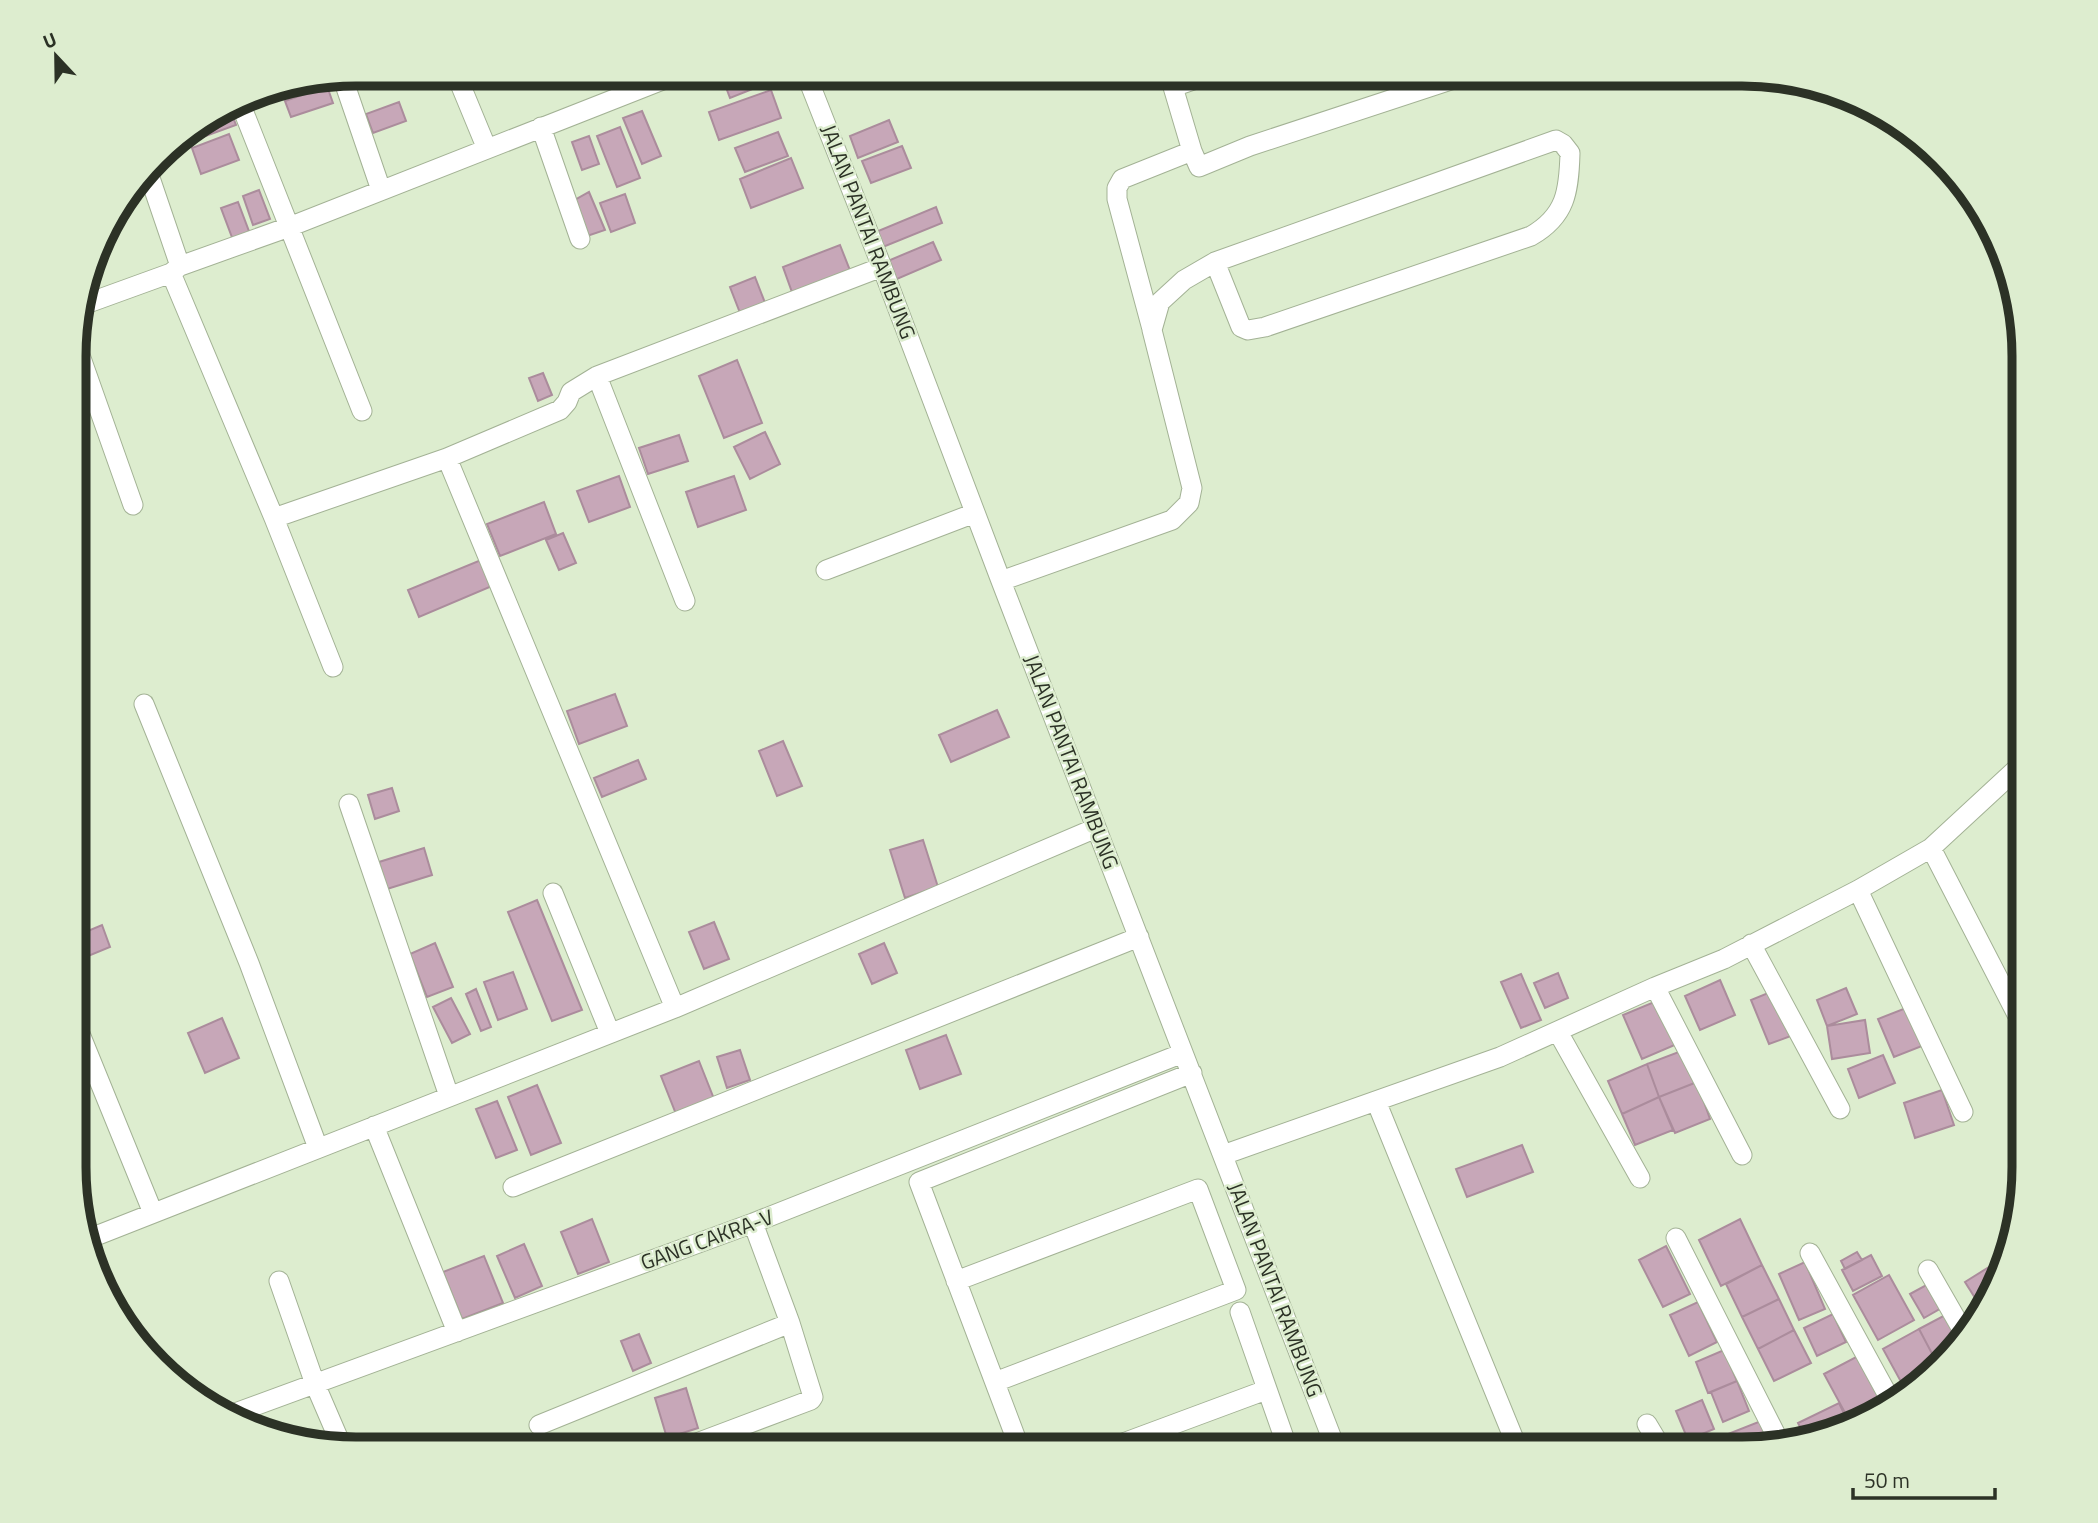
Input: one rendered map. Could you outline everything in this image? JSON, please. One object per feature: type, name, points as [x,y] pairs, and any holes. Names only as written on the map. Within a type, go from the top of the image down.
[{"type":"street","points":[[345,86],[381,190]]},
{"type":"street","points":[[461,86],[487,149]]},
{"type":"street","points":[[91,302],[647,86]]},
{"type":"street","name":"JALAN PANTAI RAMBUNG","points":[[811,86],[1331,1437]]},
{"type":"street","points":[[1176,86],[1173,87],[1199,167],[1250,146],[1432,86]]},
{"type":"street","points":[[243,111],[362,411]]},
{"type":"street","points":[[541,127],[580,239]]},
{"type":"street","points":[[1152,330],[1160,302],[1184,279],[1215,262],[1556,140],[1570,153],[1569,184],[1557,215],[1549,226],[1531,236],[1265,327],[1248,330],[1241,327],[1215,262]]},
{"type":"street","points":[[1001,581],[1172,520],[1189,503],[1192,488],[1128,247],[1117,188],[1122,179],[1134,173],[1192,151]]},
{"type":"street","points":[[151,181],[176,270],[333,667]]},
{"type":"street","points":[[274,518],[447,458],[559,410],[567,402],[571,392],[597,376],[882,267]]},
{"type":"street","points":[[86,372],[134,505]]},
{"type":"street","points":[[597,376],[685,601]]},
{"type":"street","points":[[447,458],[675,1007]]},
{"type":"street","points":[[826,569],[975,513]]},
{"type":"street","points":[[144,704],[249,963],[318,1148]]},
{"type":"street","points":[[1223,1155],[1500,1057],[1724,959],[1858,890],[1931,848],[2012,773]]},
{"type":"street","points":[[349,804],[449,1096]]},
{"type":"street","points":[[95,1236],[675,1007],[1096,828]]},
{"type":"street","points":[[1931,848],[2012,1005]]},
{"type":"street","points":[[1858,890],[1963,1112]]},
{"type":"street","points":[[552,893],[610,1033]]},
{"type":"street","points":[[513,1187],[1139,937]]},
{"type":"street","points":[[1751,944],[1840,1109]]},
{"type":"street","points":[[1655,987],[1742,1155]]},
{"type":"street","points":[[1558,1032],[1640,1178]]},
{"type":"street","points":[[86,1049],[153,1213]]},
{"type":"street","name":"GANG CAKRA-V","points":[[240,1411],[753,1223],[1184,1052]]},
{"type":"street","points":[[1016,1437],[919,1182],[1192,1073]]},
{"type":"street","points":[[1376,1101],[1513,1437]]},
{"type":"street","points":[[373,1126],[457,1332]]},
{"type":"street","points":[[956,1281],[1198,1189],[1236,1290],[995,1382]]},
{"type":"street","points":[[713,1437],[811,1400],[813,1394],[753,1223]]},
{"type":"street","points":[[1676,1238],[1776,1435]]},
{"type":"street","points":[[1810,1253],[1888,1395]]},
{"type":"street","points":[[1928,1270],[1960,1326]]},
{"type":"street","points":[[279,1281],[315,1384],[338,1437]]},
{"type":"street","points":[[1240,1312],[1284,1437]]},
{"type":"street","points":[[539,1425],[790,1323]]},
{"type":"street","points":[[1139,1437],[1266,1390]]},
{"type":"street","points":[[1647,1424],[1654,1437]]},
{"type":"building","points":[[726,86],[760,86],[730,98]]},
{"type":"building","points":[[327,87],[333,103],[291,117],[285,101]]},
{"type":"building","points":[[771,90],[781,118],[719,140],[709,112]]},
{"type":"building","points":[[399,102],[406,121],[373,133],[366,114]]},
{"type":"building","points":[[642,111],[661,156],[642,164],[623,118]]},
{"type":"building","points":[[232,116],[236,125],[194,140]]},
{"type":"building","points":[[889,120],[898,142],[858,158],[850,136]]},
{"type":"building","points":[[620,127],[640,178],[617,187],[597,136]]},
{"type":"building","points":[[778,132],[788,156],[745,172],[735,148]]},
{"type":"building","points":[[229,134],[239,160],[201,174],[192,148]]},
{"type":"building","points":[[589,136],[599,164],[582,170],[572,142]]},
{"type":"building","points":[[902,146],[911,168],[871,183],[862,161]]},
{"type":"building","points":[[791,158],[803,188],[751,208],[740,179]]},
{"type":"building","points":[[259,190],[270,219],[253,225],[243,196]]},
{"type":"building","points":[[589,192],[605,230],[587,236],[573,201]]},
{"type":"building","points":[[625,194],[635,223],[611,232],[600,203]]},
{"type":"building","points":[[238,202],[250,234],[233,240],[221,208]]},
{"type":"building","points":[[936,207],[942,223],[878,249],[871,234]]},
{"type":"building","points":[[933,242],[941,260],[890,282],[883,263]]},
{"type":"building","points":[[840,245],[851,273],[793,295],[783,267]]},
{"type":"building","points":[[755,277],[767,308],[742,318],[730,287]]},
{"type":"building","points":[[737,360],[762,423],[724,438],[699,376]]},
{"type":"building","points":[[543,373],[552,395],[538,401],[529,378]]},
{"type":"building","points":[[765,432],[780,464],[750,479],[734,447]]},
{"type":"building","points":[[679,435],[688,461],[648,474],[639,448]]},
{"type":"building","points":[[619,476],[630,507],[589,522],[577,491]]},
{"type":"building","points":[[734,476],[746,510],[698,527],[686,492]]},
{"type":"building","points":[[544,502],[556,534],[500,556],[487,524]]},
{"type":"building","points":[[563,533],[576,563],[559,570],[546,540]]},
{"type":"building","points":[[481,560],[492,586],[419,617],[408,590]]},
{"type":"building","points":[[615,694],[627,726],[579,744],[567,711]]},
{"type":"building","points":[[997,710],[1009,737],[951,762],[939,735]]},
{"type":"building","points":[[783,741],[802,786],[777,796],[759,751]]},
{"type":"building","points":[[638,760],[646,779],[602,797],[594,778]]},
{"type":"building","points":[[392,788],[399,811],[375,819],[368,795]]},
{"type":"building","points":[[923,840],[938,887],[905,898],[890,850]]},
{"type":"building","points":[[424,848],[432,875],[387,889],[379,862]]},
{"type":"building","points":[[537,900],[582,1010],[552,1021],[508,912]]},
{"type":"building","points":[[714,922],[729,959],[704,969],[689,932]]},
{"type":"building","points":[[102,925],[110,947],[86,957],[86,932]]},
{"type":"building","points":[[435,943],[453,987],[427,997],[410,954]]},
{"type":"building","points":[[884,943],[897,973],[872,984],[859,954]]},
{"type":"building","points":[[513,972],[527,1009],[498,1020],[484,982]]},
{"type":"building","points":[[1558,973],[1568,998],[1545,1008],[1534,983]]},
{"type":"building","points":[[1521,974],[1541,1020],[1521,1028],[1501,982]]},
{"type":"building","points":[[1720,980],[1735,1015],[1700,1030],[1685,996]]},
{"type":"building","points":[[1846,988],[1857,1014],[1827,1026],[1817,1000]]},
{"type":"building","points":[[476,989],[491,1027],[481,1031],[466,994]]},
{"type":"building","points":[[1773,991],[1791,1036],[1769,1044],[1751,1000]]},
{"type":"building","points":[[451,998],[470,1034],[452,1043],[433,1007]]},
{"type":"building","points":[[1659,1000],[1677,1044],[1642,1059],[1623,1015]]},
{"type":"building","points":[[1906,1008],[1922,1046],[1894,1057],[1878,1019]]},
{"type":"building","points":[[222,1018],[239,1058],[205,1073],[188,1033]]},
{"type":"building","points":[[1865,1020],[1870,1053],[1832,1059],[1827,1026]]},
{"type":"building","points":[[946,1035],[961,1074],[920,1089],[906,1050]]},
{"type":"building","points":[[740,1050],[750,1080],[727,1088],[717,1057]]},
{"type":"building","points":[[1684,1050],[1697,1082],[1659,1097],[1647,1064]]},
{"type":"building","points":[[1883,1055],[1895,1083],[1859,1098],[1848,1069]]},
{"type":"building","points":[[699,1061],[714,1099],[676,1114],[661,1076]]},
{"type":"building","points":[[1647,1064],[1659,1097],[1622,1114],[1608,1081]]},
{"type":"building","points":[[1697,1082],[1710,1119],[1675,1133],[1659,1097]]},
{"type":"building","points":[[537,1085],[561,1143],[531,1155],[508,1097]]},
{"type":"building","points":[[1942,1090],[1954,1125],[1915,1138],[1904,1103]]},
{"type":"building","points":[[1659,1097],[1673,1130],[1635,1145],[1622,1114]]},
{"type":"building","points":[[497,1101],[517,1150],[496,1158],[476,1109]]},
{"type":"building","points":[[1522,1145],[1533,1172],[1467,1197],[1456,1169]]},
{"type":"building","points":[[592,1219],[609,1262],[578,1274],[561,1232]]},
{"type":"building","points":[[1740,1219],[1762,1265],[1721,1286],[1699,1240]]},
{"type":"building","points":[[524,1244],[542,1286],[515,1298],[497,1256]]},
{"type":"building","points":[[1666,1246],[1690,1294],[1663,1307],[1639,1260]]},
{"type":"building","points":[[1857,1252],[1862,1260],[1845,1269],[1841,1261]]},
{"type":"building","points":[[1871,1255],[1882,1276],[1853,1291],[1842,1270]]},
{"type":"building","points":[[484,1256],[503,1303],[462,1319],[443,1272]]},
{"type":"building","points":[[1805,1262],[1825,1309],[1799,1320],[1779,1274]]},
{"type":"building","points":[[1994,1264],[1977,1301],[1965,1282]]},
{"type":"building","points":[[1762,1265],[1779,1299],[1742,1317],[1726,1284]]},
{"type":"building","points":[[1889,1275],[1914,1320],[1878,1340],[1853,1295]]},
{"type":"building","points":[[1930,1283],[1943,1307],[1924,1318],[1910,1294]]},
{"type":"building","points":[[1779,1299],[1794,1330],[1758,1349],[1742,1317]]},
{"type":"building","points":[[1698,1302],[1717,1342],[1689,1356],[1670,1315]]},
{"type":"building","points":[[1949,1313],[1958,1329],[1934,1357],[1919,1329]]},
{"type":"building","points":[[1833,1314],[1846,1342],[1817,1356],[1804,1328]]},
{"type":"building","points":[[1919,1329],[1934,1357],[1902,1384],[1883,1349]]},
{"type":"building","points":[[1794,1330],[1811,1363],[1774,1381],[1758,1349]]},
{"type":"building","points":[[639,1334],[651,1363],[633,1371],[621,1341]]},
{"type":"building","points":[[1724,1350],[1737,1381],[1708,1393],[1696,1362]]},
{"type":"building","points":[[1858,1356],[1881,1399],[1847,1416],[1824,1374]]},
{"type":"building","points":[[1737,1381],[1749,1411],[1723,1422],[1711,1392]]},
{"type":"building","points":[[686,1388],[698,1428],[667,1437],[655,1398]]},
{"type":"building","points":[[1702,1400],[1714,1429],[1695,1437],[1687,1437],[1676,1411]]},
{"type":"building","points":[[1839,1403],[1846,1417],[1802,1430],[1798,1423]]},
{"type":"building","points":[[1761,1421],[1767,1436],[1760,1437],[1720,1437]]}]
